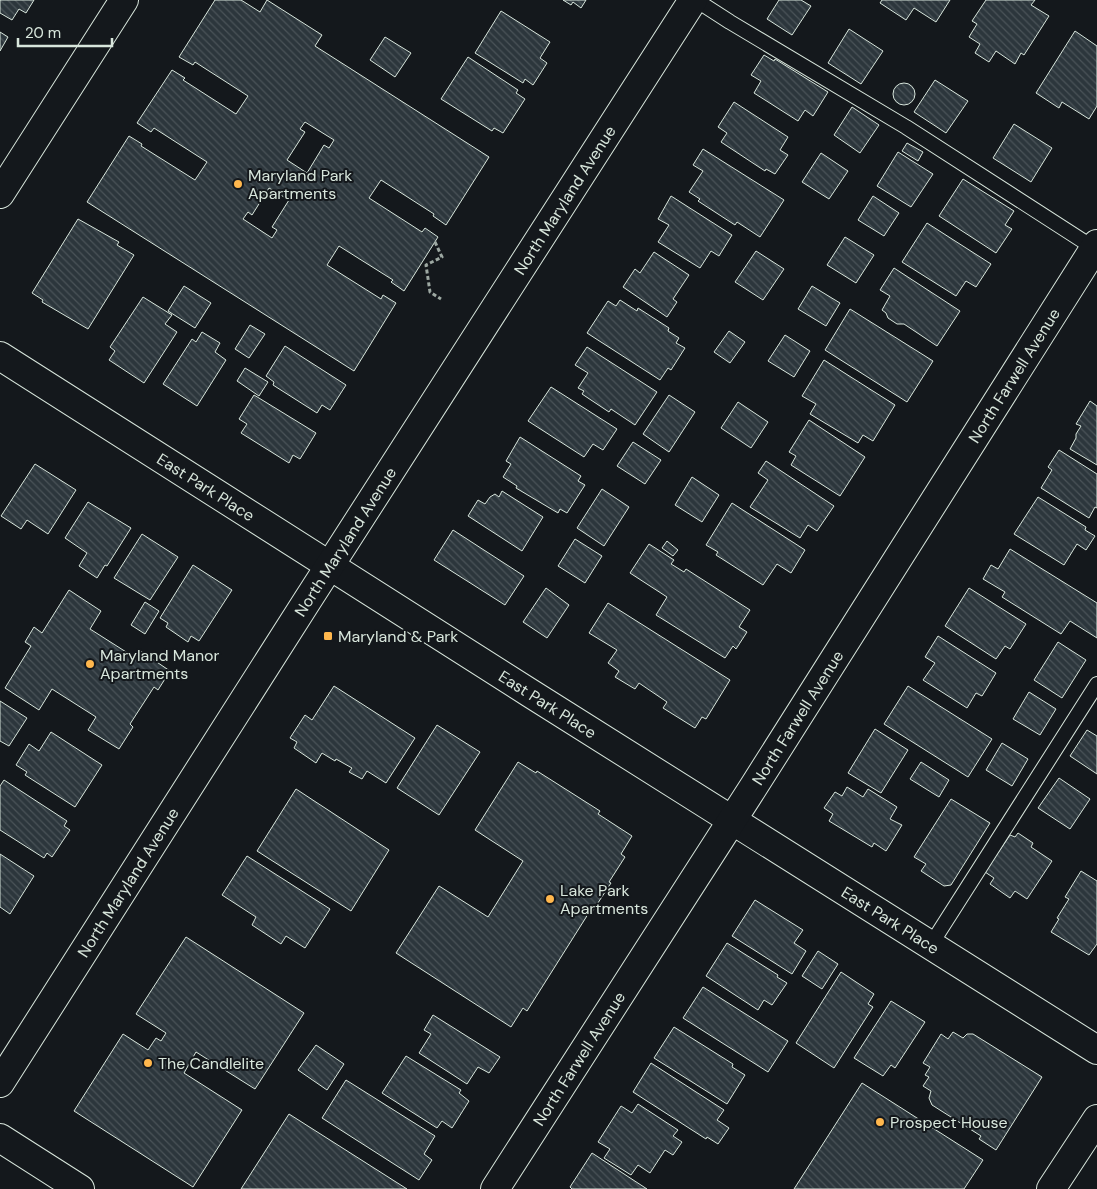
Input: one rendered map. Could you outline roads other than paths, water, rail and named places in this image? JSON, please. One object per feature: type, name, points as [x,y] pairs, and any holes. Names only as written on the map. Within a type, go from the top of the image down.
[{"type":"street","points":[[0,194],[124,0]]},
{"type":"street","name":"North Maryland Avenue","points":[[0,1083],[330,565],[695,0]]},
{"type":"street","name":"North Farwell Avenue","points":[[496,1189],[1096,247]]},
{"type":"street","name":"East Park Place","points":[[0,356],[1097,1050]]},
{"type":"street","points":[[1051,1189],[1097,1119]]},
{"type":"street","points":[[0,1138],[80,1189]]},
{"type":"lane","points":[[695,0],[906,127],[1096,247]]},
{"type":"lane","points":[[930,946],[1097,684]]},
{"type":"place","name":"Maryland Park Apartments","points":[[238,184]]},
{"type":"place","name":"Maryland & Park","points":[[328,636]]},
{"type":"place","name":"Maryland Manor Apartments","points":[[90,664]]},
{"type":"place","name":"Lake Park Apartments","points":[[550,899]]},
{"type":"place","name":"The Candlelite","points":[[148,1063]]},
{"type":"place","name":"Prospect House","points":[[880,1122]]}]
